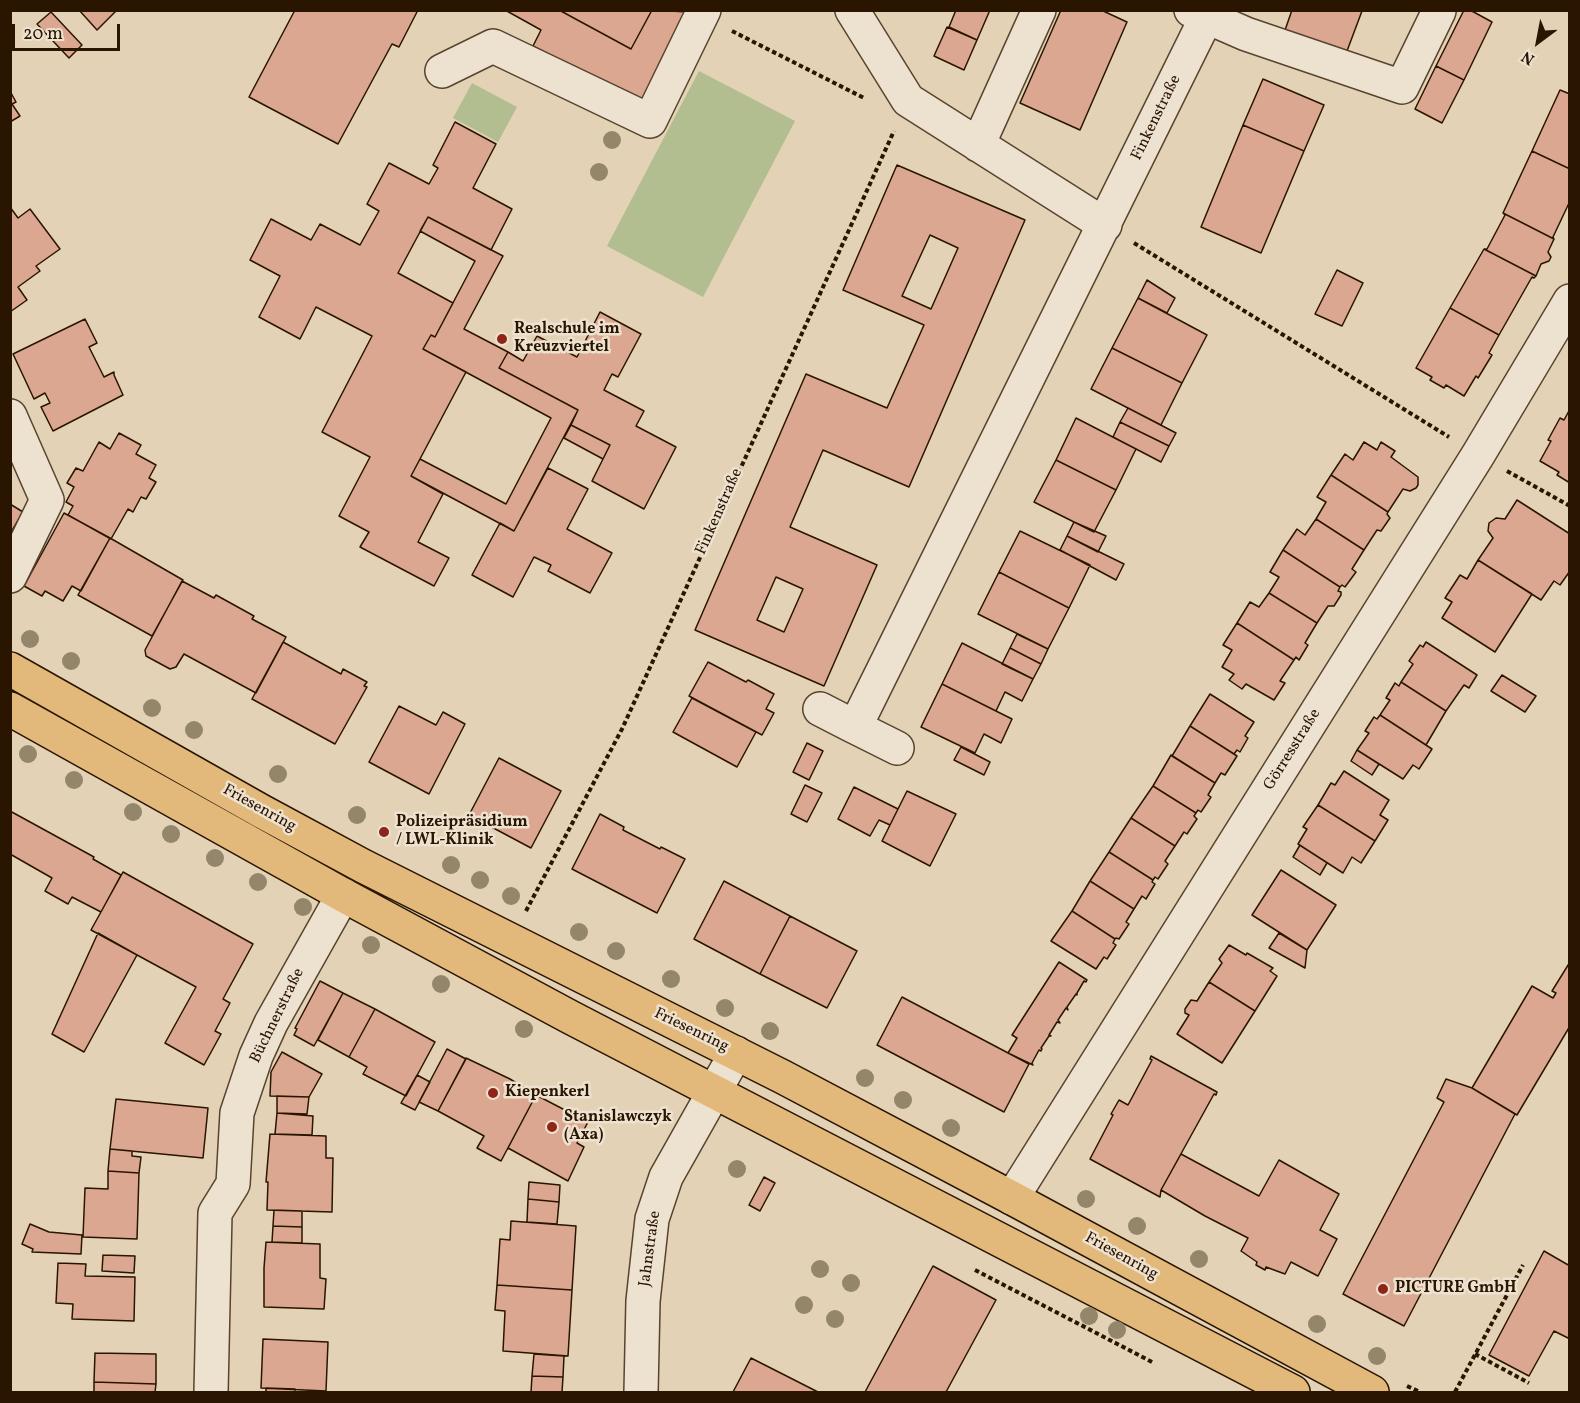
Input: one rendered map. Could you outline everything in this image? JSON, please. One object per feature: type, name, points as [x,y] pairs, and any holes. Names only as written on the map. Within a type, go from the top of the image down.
[{"type":"main road","name":"Friesenring","points":[[10,669],[363,866],[736,1053],[1012,1198],[1372,1392]]},
{"type":"main road","name":"Friesenring","points":[[10,709],[343,895],[714,1092],[1293,1392]]},
{"type":"street","points":[[852,10],[905,96],[1105,225]]},
{"type":"street","points":[[978,145],[1039,10]]},
{"type":"street","points":[[1203,13],[1246,34],[1402,87],[1439,11]]},
{"type":"street","points":[[442,71],[493,46],[650,121],[703,13]]},
{"type":"street","name":"Finkenstraße","points":[[855,727],[1105,225],[1203,13]]},
{"type":"street","name":"Görresstraße","points":[[1012,1198],[1478,455],[1569,301]]},
{"type":"street","points":[[10,416],[47,500],[10,576]]},
{"type":"street","points":[[820,709],[897,748]]},
{"type":"street","name":"Büchnerstraße","points":[[211,1392],[215,1213],[232,1184],[237,1113],[256,1056],[271,1023],[343,895]]},
{"type":"street","name":"Jahnstraße","points":[[640,1392],[643,1301],[652,1219],[666,1177],[736,1053]]},
{"type":"path","points":[[703,13],[864,98],[905,96]]},
{"type":"path","name":"Finkenstraße","points":[[521,919],[622,729],[905,96]]},
{"type":"path","points":[[1105,225],[1478,455],[1569,506]]},
{"type":"path","points":[[1455,1392],[1523,1265]]},
{"type":"path","points":[[1475,1354],[1529,1383]]},
{"type":"green space","points":[[699,71],[795,121],[703,297],[607,246]]},
{"type":"green space","points":[[472,83],[517,107],[498,142],[453,118]]},
{"type":"building","points":[[79,10],[117,10],[97,30]]},
{"type":"building","points":[[295,10],[418,10],[399,47],[392,44],[338,144],[249,97]]},
{"type":"building","points":[[505,10],[559,10],[631,49],[652,10],[688,12],[640,103],[533,46],[541,30]]},
{"type":"building","points":[[559,10],[652,10],[631,49]]},
{"type":"building","points":[[956,10],[990,10],[977,40],[949,27]]},
{"type":"building","points":[[1061,10],[1101,10],[1127,22],[1080,130],[1020,103]]},
{"type":"building","points":[[1292,10],[1362,11],[1344,59],[1283,36]]},
{"type":"building","points":[[1464,10],[1470,10],[1492,22],[1464,80],[1436,66]]},
{"type":"building","points":[[51,12],[82,45],[69,58],[37,24]]},
{"type":"building","points":[[947,27],[977,40],[964,70],[934,56]]},
{"type":"building","points":[[1436,66],[1464,80],[1442,123],[1415,109]]},
{"type":"building","points":[[1263,79],[1324,105],[1304,151],[1243,125]]},
{"type":"building","points":[[1560,90],[1570,94],[1570,169],[1532,151]]},
{"type":"building","points":[[10,91],[16,102],[12,104],[20,116],[10,122]]},
{"type":"building","points":[[455,122],[496,144],[473,188],[512,209],[491,250],[428,217],[398,273],[453,303],[435,337],[431,335],[423,349],[466,372],[411,476],[443,494],[418,542],[449,558],[434,586],[360,547],[369,532],[339,516],[370,457],[322,432],[372,336],[316,307],[300,339],[259,317],[280,276],[250,260],[271,219],[311,240],[320,224],[360,245],[379,211],[367,204],[389,163],[429,184],[438,168],[433,165]]},
{"type":"building","points":[[1243,125],[1304,151],[1261,253],[1201,227]]},
{"type":"building","points":[[1532,151],[1570,169],[1570,201],[1554,239],[1503,213]]},
{"type":"building","points":[[897,165],[1025,220],[909,487],[823,450],[790,527],[877,565],[824,686],[695,630],[806,374],[887,408],[924,325],[843,290]],"holes":[[[930,235],[958,248],[931,309],[902,296]],[[776,577],[803,589],[784,632],[757,620]]]},
{"type":"building","points":[[10,207],[18,218],[30,209],[60,249],[36,266],[40,271],[18,287],[27,300],[10,312]]},
{"type":"building","points":[[1503,213],[1554,239],[1548,252],[1551,257],[1549,261],[1541,264],[1536,276],[1484,249],[1487,249],[1505,215]]},
{"type":"building","points":[[428,217],[503,256],[464,329],[508,352],[499,368],[578,410],[514,531],[411,476],[420,459],[506,504],[551,418],[423,349],[431,335],[435,337],[475,261],[420,231]]},
{"type":"building","points":[[1484,249],[1536,276],[1532,277],[1499,335],[1450,308]]},
{"type":"building","points":[[1337,270],[1363,283],[1342,326],[1315,314]]},
{"type":"building","points":[[1147,280],[1175,298],[1167,313],[1138,298]]},
{"type":"building","points":[[1138,298],[1207,335],[1182,383],[1112,348]]},
{"type":"building","points":[[1450,308],[1499,335],[1489,353],[1492,355],[1464,396],[1446,385],[1444,388],[1430,380],[1432,377],[1416,368]]},
{"type":"building","points":[[600,312],[641,334],[618,377],[612,374],[604,390],[644,411],[636,426],[676,447],[644,509],[592,481],[610,445],[571,425],[578,410],[499,368],[508,352],[523,361],[537,336],[577,357]]},
{"type":"building","points":[[85,319],[97,343],[89,347],[104,377],[114,372],[123,395],[53,431],[41,407],[50,403],[45,393],[34,399],[13,354]]},
{"type":"building","points":[[1112,348],[1182,383],[1161,425],[1091,389]]},
{"type":"building","points":[[1128,408],[1176,433],[1169,446],[1120,422]]},
{"type":"building","points":[[1570,409],[1570,483],[1557,475],[1559,472],[1540,461],[1560,418],[1564,420]]},
{"type":"building","points":[[1076,418],[1136,449],[1116,490],[1056,460]]},
{"type":"building","points":[[1120,422],[1169,446],[1161,462],[1113,437]]},
{"type":"building","points":[[571,425],[610,445],[603,459],[564,438]]},
{"type":"building","points":[[119,433],[141,445],[136,454],[156,465],[149,478],[156,482],[146,499],[141,497],[133,512],[128,509],[111,539],[68,515],[73,506],[66,502],[74,487],[67,483],[76,468],[83,471],[99,442],[110,449]]},
{"type":"building","points":[[1364,442],[1377,450],[1381,442],[1395,451],[1391,457],[1418,477],[1416,488],[1410,491],[1403,489],[1388,512],[1331,475],[1345,454],[1353,460]]},
{"type":"building","points":[[1056,460],[1116,490],[1094,532],[1034,502]]},
{"type":"building","points":[[548,468],[588,489],[567,529],[612,553],[590,593],[548,571],[551,565],[534,557],[513,597],[472,575],[500,523],[514,531]]},
{"type":"building","points":[[1331,475],[1388,512],[1390,518],[1381,531],[1377,530],[1364,550],[1316,519],[1326,502],[1317,497]]},
{"type":"building","points":[[1517,500],[1570,534],[1570,571],[1560,585],[1554,581],[1541,600],[1478,560],[1493,538],[1488,531],[1489,523],[1496,518],[1505,519]]},
{"type":"building","points":[[10,504],[23,512],[10,534]]},
{"type":"building","points":[[64,513],[110,538],[81,591],[72,586],[63,601],[45,591],[42,596],[24,586]]},
{"type":"building","points":[[1316,519],[1364,550],[1352,569],[1356,572],[1345,587],[1342,585],[1340,587],[1283,550],[1297,529],[1305,535]]},
{"type":"building","points":[[1074,522],[1106,536],[1098,552],[1067,536]]},
{"type":"building","points":[[1020,531],[1090,565],[1069,608],[999,572]]},
{"type":"building","points":[[1067,536],[1124,564],[1116,580],[1060,550]]},
{"type":"building","points":[[110,538],[183,580],[152,636],[78,595]]},
{"type":"building","points":[[1283,550],[1340,587],[1338,591],[1341,595],[1334,606],[1328,606],[1317,623],[1269,593],[1279,577],[1270,572]]},
{"type":"building","points":[[1478,560],[1532,594],[1495,652],[1442,618],[1452,602],[1445,598],[1460,575],[1467,579]]},
{"type":"building","points":[[999,572],[1069,608],[1048,649],[978,614]]},
{"type":"building","points":[[182,581],[214,598],[216,595],[254,616],[252,619],[286,637],[256,693],[184,654],[176,667],[170,669],[146,656],[145,650]]},
{"type":"building","points":[[1269,593],[1317,623],[1305,643],[1308,645],[1299,660],[1296,657],[1294,660],[1237,623],[1250,602],[1259,607]]},
{"type":"building","points":[[1237,623],[1294,660],[1280,681],[1285,683],[1274,700],[1246,684],[1242,689],[1229,680],[1234,674],[1222,667],[1232,650],[1223,645]]},
{"type":"building","points":[[1017,634],[1048,649],[1041,664],[1010,648]]},
{"type":"building","points":[[283,642],[341,674],[343,669],[367,682],[364,686],[367,687],[335,744],[252,699]]},
{"type":"building","points":[[1426,642],[1477,675],[1469,688],[1464,685],[1446,711],[1401,682],[1413,664],[1409,661],[1420,645],[1423,647]]},
{"type":"building","points":[[962,643],[1033,679],[1022,701],[1005,692],[996,711],[942,684]]},
{"type":"building","points":[[1010,648],[1041,664],[1033,679],[1002,664]]},
{"type":"building","points":[[708,662],[774,694],[766,709],[774,713],[762,735],[689,696]]},
{"type":"building","points":[[1502,675],[1536,696],[1525,712],[1491,691]]},
{"type":"building","points":[[1401,682],[1446,711],[1426,745],[1380,715],[1390,700],[1386,698],[1395,683],[1399,686]]},
{"type":"building","points":[[942,684],[1012,719],[1001,743],[984,734],[975,753],[921,727]]},
{"type":"building","points":[[1210,694],[1254,722],[1245,736],[1248,738],[1240,752],[1237,750],[1234,754],[1190,726]]},
{"type":"building","points":[[692,698],[756,732],[737,767],[673,732]]},
{"type":"building","points":[[399,706],[436,725],[443,712],[465,724],[429,794],[369,762]]},
{"type":"building","points":[[1380,715],[1432,749],[1419,769],[1413,765],[1403,779],[1357,750],[1369,733],[1365,731],[1374,717],[1377,719]]},
{"type":"building","points":[[1190,726],[1237,756],[1225,775],[1221,773],[1215,783],[1172,756]]},
{"type":"building","points":[[807,743],[823,751],[809,780],[793,772]]},
{"type":"building","points":[[961,747],[990,762],[984,775],[954,760]]},
{"type":"building","points":[[1357,750],[1379,764],[1372,775],[1351,761]]},
{"type":"building","points":[[1171,755],[1215,783],[1208,795],[1211,797],[1201,812],[1198,810],[1196,813],[1153,786]]},
{"type":"building","points":[[499,758],[561,791],[531,848],[469,815]]},
{"type":"building","points":[[1344,771],[1389,800],[1380,815],[1388,820],[1375,841],[1318,805],[1331,783],[1335,785]]},
{"type":"building","points":[[805,785],[822,793],[807,822],[791,814]]},
{"type":"building","points":[[1153,786],[1196,813],[1194,816],[1197,819],[1187,834],[1184,832],[1175,846],[1131,818]]},
{"type":"building","points":[[854,787],[898,809],[890,825],[879,820],[870,836],[838,819]]},
{"type":"building","points":[[907,791],[956,814],[930,866],[882,841]]},
{"type":"building","points":[[1318,805],[1375,841],[1361,863],[1352,857],[1343,873],[1298,844],[1307,829],[1303,827]]},
{"type":"building","points":[[10,811],[94,857],[93,859],[121,875],[101,912],[72,897],[68,904],[45,891],[52,878],[10,854]]},
{"type":"building","points":[[600,814],[624,827],[623,830],[685,859],[657,913],[572,869]]},
{"type":"building","points":[[1131,818],[1175,846],[1165,861],[1168,864],[1158,879],[1155,877],[1153,880],[1109,852]]},
{"type":"building","points":[[1300,845],[1327,863],[1320,875],[1293,857]]},
{"type":"building","points":[[1109,852],[1153,880],[1155,884],[1146,899],[1142,896],[1134,909],[1090,881]]},
{"type":"building","points":[[1281,870],[1336,905],[1307,950],[1252,915]]},
{"type":"building","points":[[123,872],[253,944],[223,999],[230,1003],[215,1031],[221,1034],[204,1065],[165,1043],[196,987],[91,930]]},
{"type":"building","points":[[724,881],[790,916],[760,974],[694,939]]},
{"type":"building","points":[[1090,881],[1134,909],[1126,922],[1129,924],[1119,939],[1115,939],[1072,911]]},
{"type":"building","points":[[1072,911],[1115,939],[1113,943],[1116,945],[1107,959],[1104,957],[1096,969],[1051,941]]},
{"type":"building","points":[[790,916],[857,951],[827,1008],[760,974]]},
{"type":"building","points":[[98,933],[137,955],[84,1052],[52,1034]]},
{"type":"building","points":[[1279,933],[1307,950],[1305,968],[1269,948]]},
{"type":"building","points":[[1229,945],[1273,968],[1270,971],[1277,976],[1255,1011],[1209,982],[1222,963],[1219,959]]},
{"type":"building","points":[[1059,962],[1087,980],[1084,981],[1077,995],[1067,1007],[1068,1010],[1066,1008],[1058,1020],[1060,1023],[1057,1022],[1049,1035],[1051,1036],[1041,1051],[1039,1050],[1033,1065],[1008,1053],[1017,1038],[1012,1035]]},
{"type":"building","points":[[1570,962],[1570,1026],[1517,1115],[1472,1088],[1532,986],[1553,998],[1556,993],[1552,991]]},
{"type":"building","points":[[320,981],[343,993],[314,1046],[294,1035],[297,1029],[295,1028]]},
{"type":"building","points":[[1209,982],[1255,1011],[1222,1063],[1177,1034],[1189,1015],[1185,1013],[1185,1009],[1191,1000],[1197,1001]]},
{"type":"building","points":[[343,993],[375,1009],[349,1057],[318,1040]]},
{"type":"building","points":[[902,997],[1029,1064],[1004,1112],[877,1045]]},
{"type":"building","points":[[375,1009],[435,1042],[406,1096],[363,1074],[367,1067],[349,1057]]},
{"type":"building","points":[[447,1049],[466,1059],[438,1111],[419,1102]]},
{"type":"building","points":[[282,1052],[322,1074],[309,1097],[270,1096],[271,1072]]},
{"type":"building","points":[[1151,1056],[1217,1092],[1161,1190],[1160,1197],[1090,1159],[1119,1100],[1128,1105],[1152,1060]]},
{"type":"building","points":[[466,1058],[510,1079],[536,1095],[501,1161],[477,1148],[484,1136],[438,1111]]},
{"type":"building","points":[[417,1075],[430,1082],[415,1110],[401,1103]]},
{"type":"building","points":[[1446,1079],[1472,1088],[1515,1114],[1404,1326],[1343,1294],[1444,1102],[1437,1098]]},
{"type":"building","points":[[536,1095],[588,1122],[577,1143],[584,1147],[568,1181],[508,1148]]},
{"type":"building","points":[[277,1096],[309,1097],[307,1114],[277,1113]]},
{"type":"building","points":[[116,1099],[208,1108],[203,1158],[110,1149]]},
{"type":"building","points":[[277,1113],[313,1116],[312,1135],[275,1134]]},
{"type":"building","points":[[270,1134],[326,1136],[326,1158],[333,1158],[332,1212],[267,1210],[268,1182],[266,1182]]},
{"type":"building","points":[[110,1149],[132,1151],[132,1156],[141,1157],[139,1173],[108,1171]]},
{"type":"building","points":[[1181,1154],[1259,1196],[1279,1160],[1339,1194],[1320,1230],[1337,1239],[1318,1276],[1291,1262],[1285,1274],[1266,1267],[1265,1270],[1241,1251],[1248,1238],[1161,1190]]},
{"type":"building","points":[[108,1171],[139,1173],[137,1239],[83,1237],[85,1188],[108,1189]]},
{"type":"building","points":[[764,1177],[775,1183],[760,1211],[749,1205]]},
{"type":"building","points":[[529,1182],[560,1185],[559,1202],[528,1199]]},
{"type":"building","points":[[528,1199],[559,1202],[557,1224],[527,1222]]},
{"type":"building","points":[[274,1210],[302,1211],[302,1227],[273,1226]]},
{"type":"building","points":[[511,1221],[576,1226],[572,1290],[497,1285],[500,1239],[510,1240]]},
{"type":"building","points":[[30,1224],[49,1232],[82,1235],[81,1254],[32,1252],[33,1249],[22,1244]]},
{"type":"building","points":[[273,1226],[302,1227],[302,1243],[272,1242]]},
{"type":"building","points":[[266,1242],[320,1244],[320,1278],[326,1279],[324,1309],[264,1307]]},
{"type":"building","points":[[1544,1251],[1570,1266],[1570,1339],[1554,1331],[1529,1376],[1489,1355]]},
{"type":"building","points":[[103,1255],[135,1256],[134,1273],[102,1271]]},
{"type":"building","points":[[58,1263],[86,1264],[85,1276],[135,1277],[134,1321],[72,1319],[73,1304],[56,1303]]},
{"type":"building","points":[[933,1266],[996,1300],[946,1392],[865,1392]]},
{"type":"building","points":[[497,1285],[572,1290],[568,1356],[503,1351],[505,1311],[495,1310]]},
{"type":"building","points":[[263,1339],[328,1342],[326,1391],[261,1388]]},
{"type":"building","points":[[95,1353],[156,1354],[156,1384],[94,1382]]},
{"type":"building","points":[[534,1354],[564,1356],[563,1377],[532,1376]]},
{"type":"building","points":[[751,1358],[818,1392],[733,1392]]},
{"type":"building","points":[[532,1376],[563,1377],[562,1392],[531,1392]]},
{"type":"building","points":[[94,1382],[156,1384],[155,1392],[94,1392]]},
{"type":"building","points":[[266,1388],[295,1389],[295,1392],[266,1392]]},
{"type":"place","name":"Realschule im Kreuzviertel","points":[[502,339]]},
{"type":"place","name":"Polizeipräsidium / LWL-Klinik","points":[[384,832]]},
{"type":"place","name":"Kiepenkerl","points":[[493,1093]]},
{"type":"place","name":"Stanislawczyk (Axa)","points":[[552,1127]]},
{"type":"place","name":"PICTURE GmbH","points":[[1383,1289]]}]
